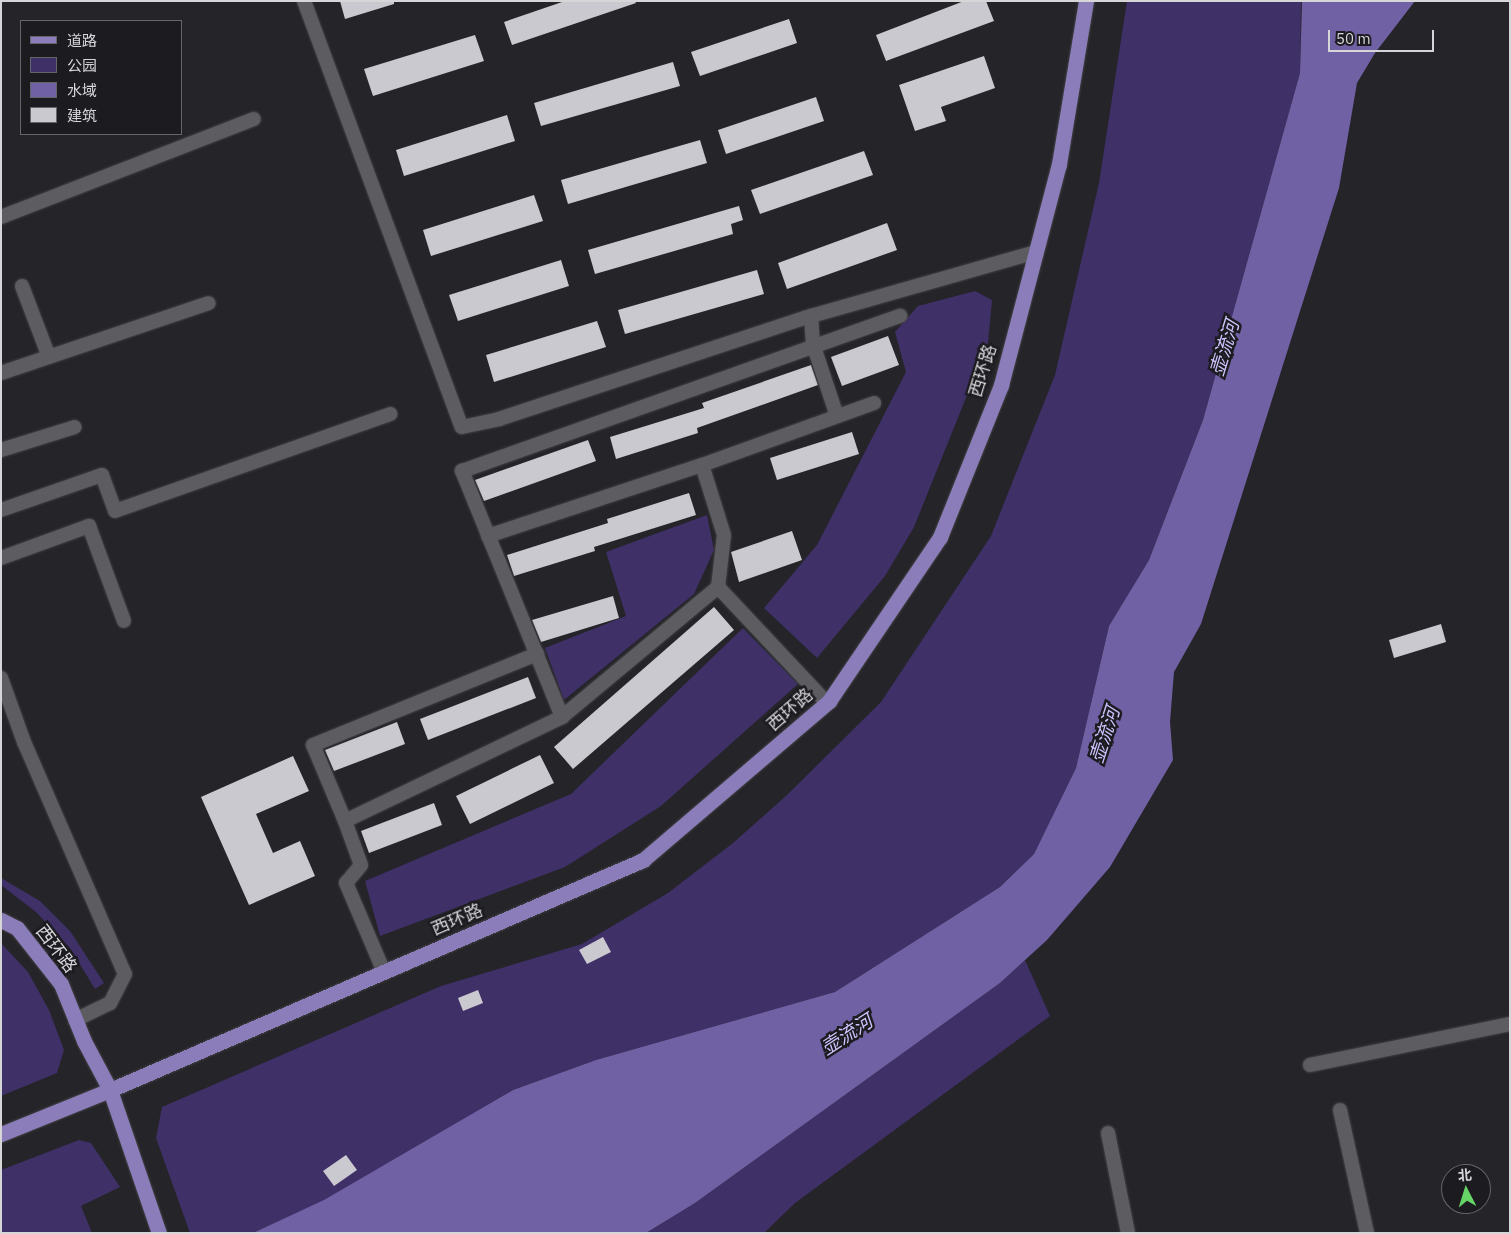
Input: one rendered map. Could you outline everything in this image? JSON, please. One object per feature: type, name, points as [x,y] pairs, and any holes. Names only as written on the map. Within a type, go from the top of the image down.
[{"type":"main road","name":"西环路","points":[[1,1134],[110,1090],[644,860],[827,703],[940,537],[1001,385],[1059,164],[1086,1]]},
{"type":"main road","name":"西环路","points":[[1,920],[17,928],[61,984],[110,1090],[159,1233]]},
{"type":"street","points":[[304,1],[462,427],[499,419],[811,316],[1036,252]]},
{"type":"street","points":[[1,217],[254,119]]},
{"type":"street","points":[[22,286],[49,357]]},
{"type":"street","points":[[1,373],[210,303]]},
{"type":"street","points":[[811,316],[813,344],[837,416]]},
{"type":"street","points":[[562,717],[462,471],[813,344],[900,316]]},
{"type":"street","points":[[488,536],[702,464],[874,403]]},
{"type":"street","points":[[1,510],[102,475],[115,511],[390,414]]},
{"type":"street","points":[[1,450],[75,427]]},
{"type":"street","points":[[345,821],[562,717],[718,587],[724,535],[702,464]]},
{"type":"street","points":[[1,558],[89,526],[124,621]]},
{"type":"street","points":[[718,587],[827,703]]},
{"type":"street","points":[[384,972],[346,883],[361,865],[313,745],[536,654]]},
{"type":"street","points":[[1,678],[24,742],[125,974],[110,1003],[76,1020]]},
{"type":"street","points":[[1310,1065],[1510,1024]]},
{"type":"street","points":[[1340,1110],[1366,1233]]},
{"type":"street","points":[[1108,1133],[1128,1233]]},
{"type":"green space","points":[[1127,1],[1301,1],[1300,73],[1203,420],[1149,560],[1109,626],[1076,768],[1034,854],[1000,887],[835,992],[596,1060],[513,1090],[324,1201],[253,1233],[190,1233],[156,1138],[162,1107],[441,986],[582,944],[668,893],[733,843],[787,795],[881,702],[991,536],[1055,375],[1099,183]]},
{"type":"green space","points":[[975,291],[992,300],[988,343],[914,527],[885,576],[817,658],[764,608],[817,545],[906,372],[895,332],[918,306]]},
{"type":"green space","points":[[707,515],[714,550],[694,594],[564,700],[545,648],[626,616],[606,552]]},
{"type":"green space","points":[[743,628],[798,684],[661,806],[565,867],[380,936],[365,881],[571,794]]},
{"type":"green space","points":[[1,878],[40,901],[70,931],[104,983],[95,989],[70,948],[36,912],[1,885]]},
{"type":"green space","points":[[1,943],[28,972],[49,1010],[64,1050],[57,1073],[1,1096]]},
{"type":"green space","points":[[1025,960],[1050,1016],[795,1203],[764,1233],[646,1233],[695,1203],[1000,983]]},
{"type":"green space","points":[[79,1140],[91,1143],[120,1187],[81,1206],[92,1233],[1,1233],[1,1170]]},
{"type":"water","name":"壶流河","points":[[1302,1],[1415,1],[1375,53],[1357,83],[1339,188],[1201,624],[1174,672],[1170,722],[1173,760],[1110,867],[1047,940],[1000,983],[695,1203],[646,1233],[253,1233],[324,1200],[513,1090],[596,1060],[835,992],[1000,887],[1034,854],[1076,768],[1109,626],[1149,560],[1203,420],[1300,73]]},
{"type":"building","points":[[340,1],[394,1],[394,4],[345,19]]},
{"type":"building","points":[[565,1],[635,1],[636,3],[512,45],[504,22]]},
{"type":"building","points":[[964,1],[986,1],[994,21],[886,61],[876,35]]},
{"type":"building","points":[[789,19],[797,43],[700,76],[691,52]]},
{"type":"building","points":[[475,35],[484,61],[373,96],[364,69]]},
{"type":"building","points":[[984,56],[995,88],[941,107],[946,121],[915,131],[899,85]]},
{"type":"building","points":[[673,62],[680,86],[541,126],[534,103]]},
{"type":"building","points":[[816,97],[824,121],[726,154],[718,130]]},
{"type":"building","points":[[507,115],[515,141],[404,176],[396,150]]},
{"type":"building","points":[[700,140],[707,163],[568,204],[561,180]]},
{"type":"building","points":[[864,151],[873,175],[760,214],[751,190]]},
{"type":"building","points":[[534,195],[543,221],[431,256],[423,230]]},
{"type":"building","points":[[739,206],[743,220],[731,224],[733,234],[595,274],[588,250]]},
{"type":"building","points":[[887,223],[897,250],[787,289],[778,263]]},
{"type":"building","points":[[561,260],[569,286],[458,321],[449,295]]},
{"type":"building","points":[[757,270],[764,294],[625,334],[618,310]]},
{"type":"building","points":[[597,321],[606,347],[494,382],[486,355]]},
{"type":"building","points":[[888,336],[899,365],[842,386],[831,357]]},
{"type":"building","points":[[811,365],[818,385],[697,428],[698,433],[616,459],[610,437],[704,408],[702,403]]},
{"type":"building","points":[[852,432],[859,454],[777,480],[770,458]]},
{"type":"building","points":[[588,440],[596,461],[484,501],[475,480]]},
{"type":"building","points":[[689,493],[696,515],[594,547],[595,551],[514,576],[507,555],[608,523],[607,519]]},
{"type":"building","points":[[792,531],[802,560],[739,582],[731,552]]},
{"type":"building","points":[[613,596],[619,618],[541,642],[532,620]]},
{"type":"building","points":[[714,607],[734,630],[573,769],[554,747]]},
{"type":"building","points":[[1441,624],[1446,642],[1394,658],[1389,640]]},
{"type":"building","points":[[528,677],[536,698],[428,740],[420,719]]},
{"type":"building","points":[[397,722],[405,744],[334,771],[325,750]]},
{"type":"building","points":[[540,755],[554,783],[470,824],[456,796]]},
{"type":"building","points":[[293,756],[309,791],[256,814],[273,853],[300,841],[315,876],[249,905],[201,797]]},
{"type":"building","points":[[434,803],[442,825],[369,853],[361,831]]},
{"type":"building","points":[[603,937],[611,952],[587,964],[579,950]]},
{"type":"building","points":[[478,990],[483,1003],[463,1011],[458,998]]},
{"type":"building","points":[[346,1155],[357,1170],[334,1186],[323,1171]]}]
